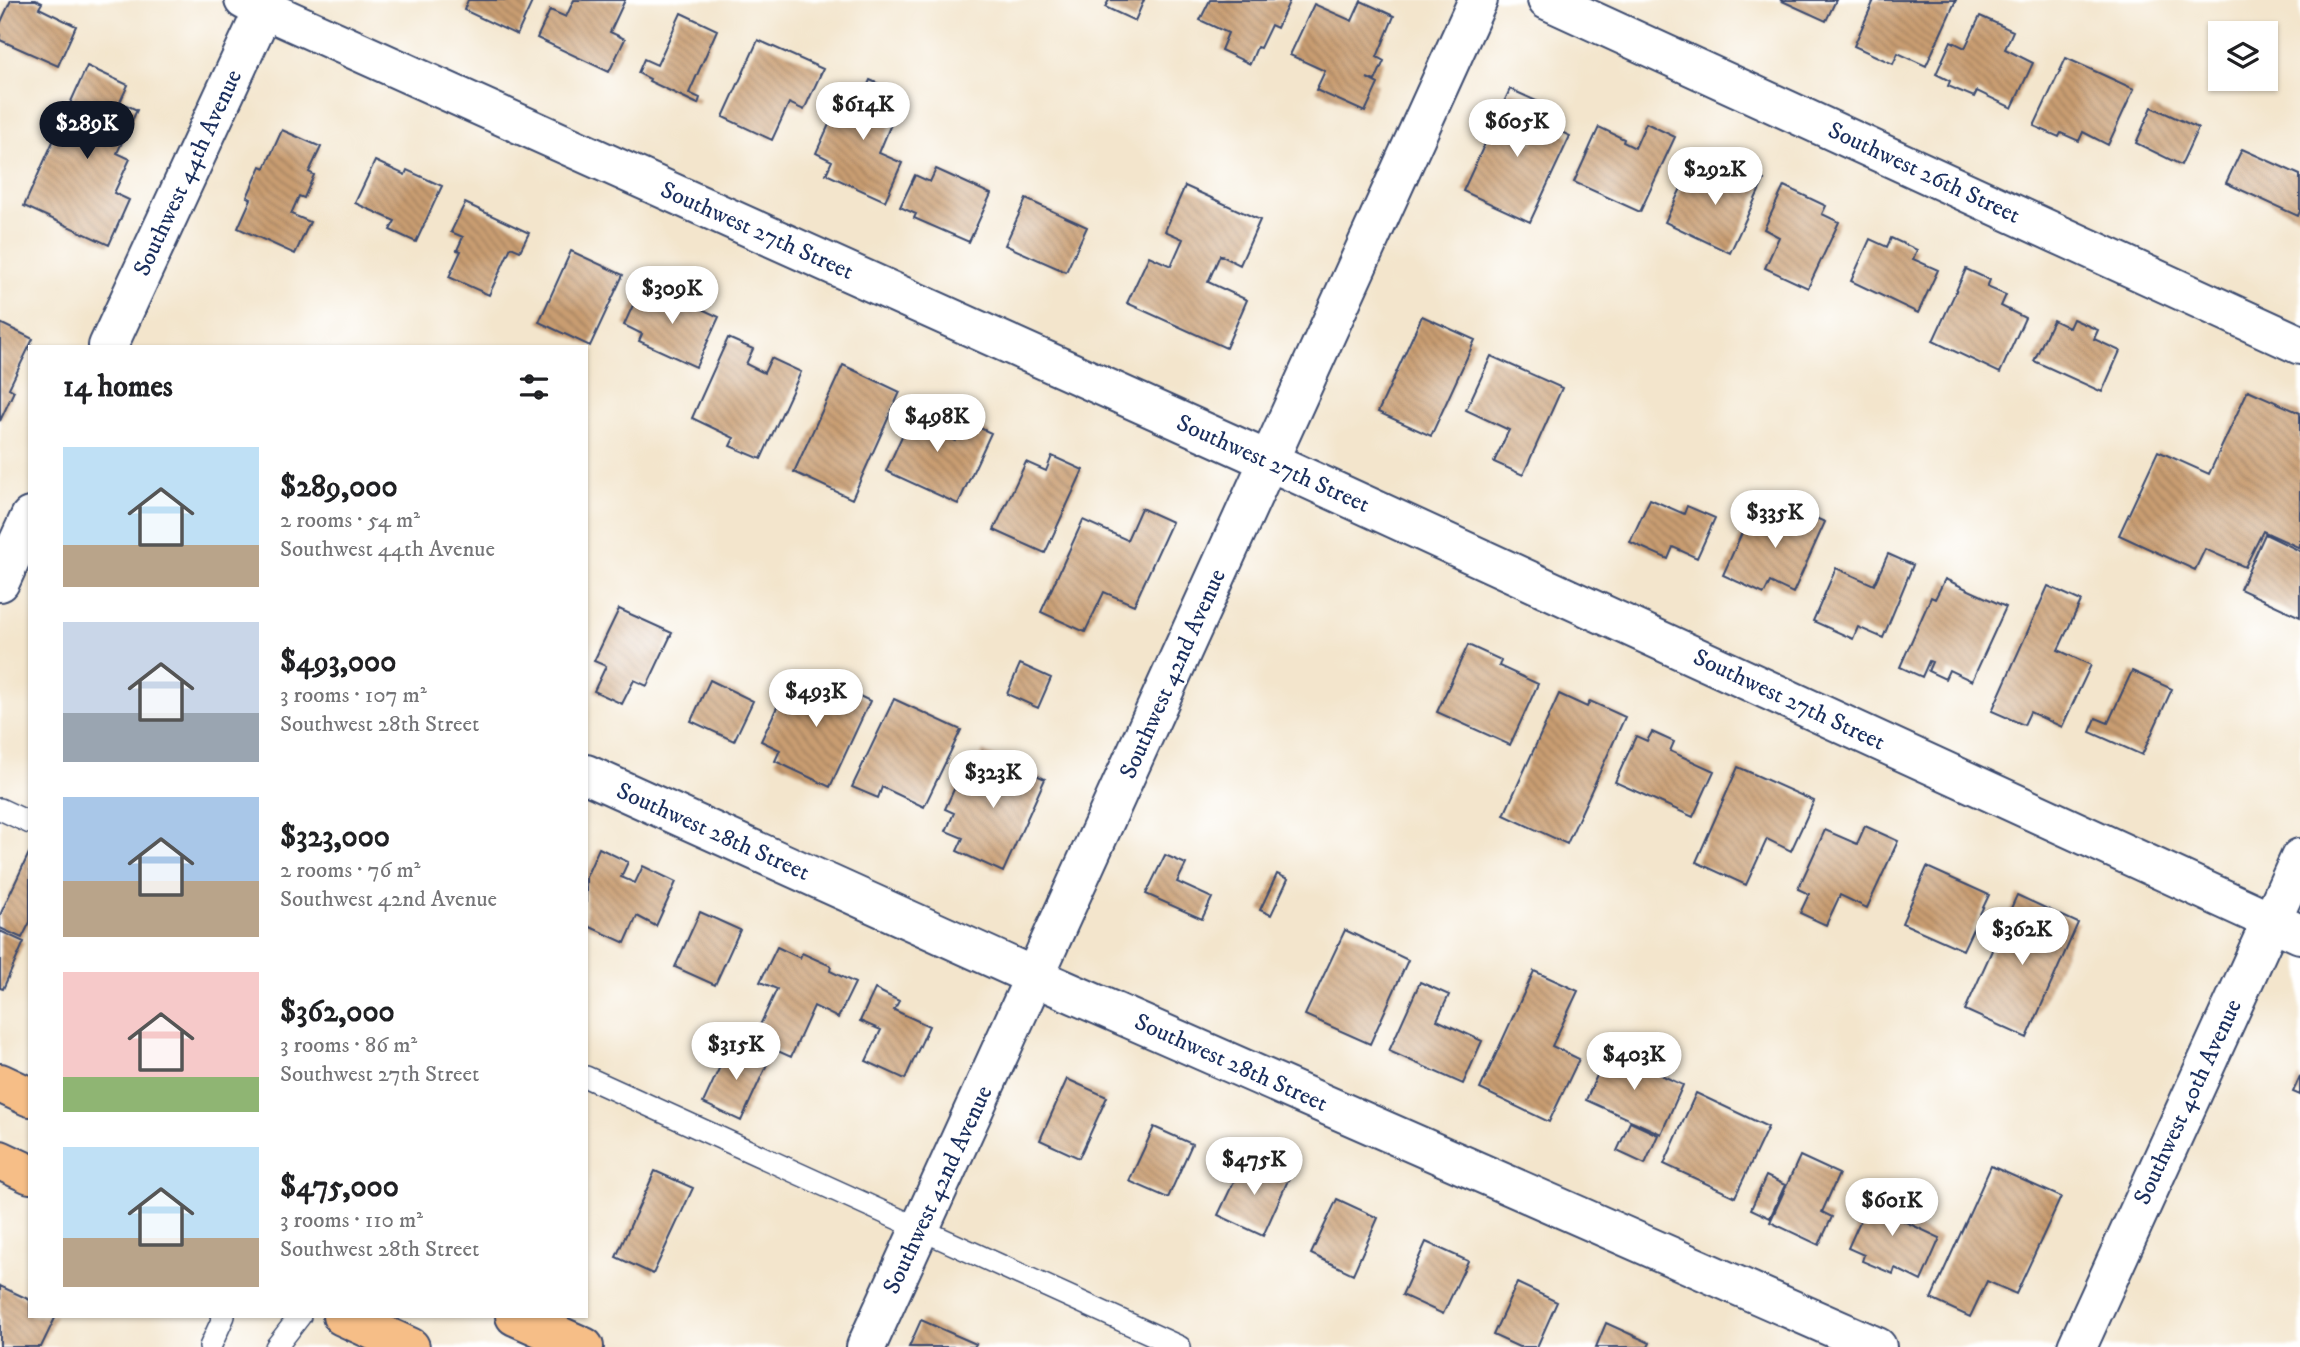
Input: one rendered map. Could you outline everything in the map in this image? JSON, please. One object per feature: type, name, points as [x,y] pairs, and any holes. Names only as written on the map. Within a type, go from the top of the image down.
[{"type":"main road","points":[[0,1083],[28,1096]]},
{"type":"main road","points":[[0,1160],[28,1173]]},
{"type":"main road","points":[[346,1318],[410,1347]]},
{"type":"main road","points":[[519,1318],[584,1347]]},
{"type":"street","name":"Southwest 42nd Avenue","points":[[866,1347],[1478,0]]},
{"type":"street","name":"Southwest 26th Street","points":[[1548,0],[2300,345]]},
{"type":"street","name":"Southwest 27th Street","points":[[258,3],[1269,461],[2286,927]]},
{"type":"street","name":"Southwest 44th Avenue","points":[[108,345],[258,3]]},
{"type":"street","points":[[0,582],[22,518]]},
{"type":"street","name":"Southwest 28th Street","points":[[588,776],[1035,977],[1877,1347]]},
{"type":"street","name":"Southwest 40th Avenue","points":[[2077,1347],[2286,927],[2300,858]]},
{"type":"lane","points":[[0,809],[28,822]]},
{"type":"lane","points":[[588,1078],[1180,1347]]},
{"type":"lane","points":[[210,1347],[223,1318]]},
{"type":"lane","points":[[276,1347],[298,1318]]},
{"type":"building","points":[[11,0],[36,0],[42,3],[39,8],[76,26],[58,66],[0,40],[0,24]]},
{"type":"building","points":[[468,0],[533,0],[517,35],[464,10]]},
{"type":"building","points":[[574,0],[625,0],[610,32],[625,39],[609,72],[537,38],[550,10],[566,17]]},
{"type":"building","points":[[1109,0],[1144,0],[1135,21],[1105,7]]},
{"type":"building","points":[[1210,0],[1290,0],[1277,28],[1271,25],[1250,64],[1221,50],[1228,33],[1200,20]]},
{"type":"building","points":[[1780,0],[1836,0],[1826,21]]},
{"type":"building","points":[[1874,0],[1956,0],[1926,66],[1898,53],[1893,64],[1854,46]]},
{"type":"building","points":[[1361,1],[1394,16],[1377,57],[1384,61],[1375,81],[1367,78],[1378,84],[1365,112],[1316,90],[1325,71],[1290,55],[1314,4],[1352,21]]},
{"type":"building","points":[[681,13],[717,30],[689,93],[700,98],[698,104],[638,73],[644,59],[657,65]]},
{"type":"building","points":[[1980,16],[2013,31],[2005,49],[2033,63],[2012,108],[1977,91],[1974,97],[1948,86],[1950,81],[1936,74],[1951,41],[1965,48]]},
{"type":"building","points":[[758,40],[823,69],[804,110],[789,103],[772,140],[723,117]]},
{"type":"building","points":[[2066,58],[2134,89],[2108,145],[2083,132],[2079,141],[2061,133],[2059,137],[2034,126]]},
{"type":"building","points":[[87,66],[128,85],[120,102],[137,110],[117,153],[130,159],[114,193],[129,200],[109,245],[24,206]]},
{"type":"building","points":[[870,80],[903,95],[879,153],[902,163],[885,201],[826,174],[832,161],[816,153],[841,98],[858,106]]},
{"type":"building","points":[[1510,89],[1543,104],[1526,141],[1532,144],[1542,123],[1570,136],[1530,222],[1463,191]]},
{"type":"building","points":[[2152,107],[2198,128],[2181,165],[2136,143]]},
{"type":"building","points":[[1646,123],[1675,137],[1640,212],[1574,182],[1599,127],[1624,139],[1623,142],[1635,148]]},
{"type":"building","points":[[282,130],[321,147],[309,172],[314,175],[304,198],[299,196],[291,214],[310,222],[295,254],[238,228],[251,199],[247,197],[261,166],[265,168]]},
{"type":"building","points":[[2242,149],[2300,175],[2298,216],[2226,183]]},
{"type":"building","points":[[375,161],[405,175],[407,170],[442,186],[416,242],[390,230],[395,221],[355,203]]},
{"type":"building","points":[[1734,166],[1764,180],[1730,253],[1665,222],[1690,169],[1713,180],[1711,183],[1724,189]]},
{"type":"building","points":[[936,169],[991,194],[969,242],[914,218],[916,214],[900,207],[915,175],[930,182]]},
{"type":"building","points":[[1185,186],[1260,220],[1240,265],[1220,255],[1208,282],[1247,300],[1226,348],[1127,303],[1149,256],[1171,266],[1183,239],[1165,231]]},
{"type":"building","points":[[1784,186],[1826,206],[1822,214],[1839,222],[1808,288],[1765,268],[1779,237],[1764,229]]},
{"type":"building","points":[[1026,199],[1087,227],[1066,272],[1005,245]]},
{"type":"building","points":[[465,203],[529,233],[520,251],[511,247],[489,295],[449,277],[461,251],[457,250],[463,237],[451,232]]},
{"type":"building","points":[[1891,238],[1917,250],[1913,259],[1938,270],[1918,313],[1851,281],[1870,239],[1887,247]]},
{"type":"building","points":[[571,251],[623,275],[590,346],[539,322]]},
{"type":"building","points":[[1966,269],[1990,280],[1987,287],[2006,295],[2001,306],[2025,318],[2000,373],[1933,341]]},
{"type":"building","points":[[661,290],[719,317],[696,367],[639,341],[642,334],[624,325],[638,294],[656,302]]},
{"type":"building","points":[[1422,316],[1475,340],[1431,436],[1378,412]]},
{"type":"building","points":[[2073,319],[2098,330],[2094,339],[2120,351],[2102,392],[2034,361],[2053,320],[2069,328]]},
{"type":"building","points":[[0,323],[33,339],[9,388],[14,391],[0,421]]},
{"type":"building","points":[[728,338],[753,349],[746,364],[764,373],[771,358],[801,372],[761,459],[730,446],[734,438],[692,418]]},
{"type":"building","points":[[1491,356],[1562,388],[1523,475],[1494,462],[1509,430],[1466,410]]},
{"type":"building","points":[[843,365],[900,392],[852,499],[794,472]]},
{"type":"building","points":[[2248,390],[2300,413],[2300,548],[2263,531],[2245,567],[2205,549],[2195,570],[2119,535],[2158,451],[2209,474]]},
{"type":"building","points":[[919,399],[945,411],[935,432],[955,441],[965,421],[991,433],[958,504],[886,471]]},
{"type":"building","points":[[1052,456],[1083,470],[1045,553],[994,530],[1026,462],[1046,471]]},
{"type":"building","points":[[1650,499],[1684,514],[1687,506],[1715,518],[1697,558],[1673,547],[1668,559],[1630,542]]},
{"type":"building","points":[[1776,501],[1825,522],[1793,593],[1770,582],[1764,594],[1723,575],[1745,526],[1762,533]]},
{"type":"building","points":[[1141,508],[1172,522],[1134,605],[1104,592],[1085,632],[1041,612],[1083,520],[1127,540]]},
{"type":"building","points":[[2265,534],[2300,551],[2300,617],[2240,589]]},
{"type":"building","points":[[1888,554],[1913,565],[1883,638],[1858,627],[1853,639],[1813,621],[1836,568],[1874,585]]},
{"type":"building","points":[[1945,579],[2006,607],[1972,681],[1949,670],[1945,679],[1928,671],[1932,662],[1929,661],[1922,677],[1900,667],[1931,597],[1935,599]]},
{"type":"building","points":[[2048,586],[2081,601],[2058,650],[2091,665],[2062,727],[2030,712],[2024,725],[1992,711]]},
{"type":"building","points":[[619,609],[672,633],[647,686],[634,680],[622,704],[594,691],[606,666],[594,661]]},
{"type":"building","points":[[1468,645],[1501,660],[1499,666],[1538,684],[1510,745],[1437,712]]},
{"type":"building","points":[[1020,664],[1051,678],[1038,708],[1007,694]]},
{"type":"building","points":[[2132,671],[2172,689],[2142,755],[2090,732],[2096,718],[2108,723]]},
{"type":"building","points":[[816,675],[870,701],[830,787],[775,761],[780,750],[761,741],[785,690],[805,698]]},
{"type":"building","points":[[710,680],[753,701],[734,741],[691,721]]},
{"type":"building","points":[[1559,694],[1587,707],[1590,701],[1625,717],[1567,844],[1504,815]]},
{"type":"building","points":[[894,699],[961,730],[924,807],[882,787],[878,798],[852,787]]},
{"type":"building","points":[[1652,732],[1674,742],[1670,751],[1714,771],[1693,817],[1615,782],[1636,736],[1647,741]]},
{"type":"building","points":[[983,751],[1045,779],[1003,872],[957,851],[963,838],[946,831],[954,813],[945,809],[956,785],[966,788]]},
{"type":"building","points":[[1738,767],[1814,801],[1791,851],[1767,839],[1746,885],[1696,862]]},
{"type":"building","points":[[1865,826],[1898,841],[1867,908],[1840,895],[1826,925],[1800,913],[1809,894],[1798,889],[1825,830],[1857,844]]},
{"type":"building","points":[[599,848],[628,862],[621,877],[635,883],[643,866],[676,882],[656,926],[637,916],[625,943],[588,926],[588,873]]},
{"type":"building","points":[[28,855],[28,926],[22,938],[0,928],[0,915]]},
{"type":"building","points":[[1165,855],[1186,864],[1177,882],[1212,898],[1202,919],[1146,894]]},
{"type":"building","points":[[1927,867],[1989,895],[1963,950],[1902,923]]},
{"type":"building","points":[[1277,874],[1288,879],[1271,915],[1260,910]]},
{"type":"building","points":[[2017,895],[2078,923],[2027,1038],[1965,1010]]},
{"type":"building","points":[[700,912],[740,930],[715,985],[675,967]]},
{"type":"building","points":[[1345,930],[1408,960],[1370,1044],[1305,1015]]},
{"type":"building","points":[[0,931],[24,942],[3,989],[0,988]]},
{"type":"building","points":[[777,947],[800,958],[802,953],[831,966],[830,971],[855,983],[838,1018],[814,1006],[791,1057],[753,1040],[777,989],[760,982]]},
{"type":"building","points":[[1534,971],[1578,991],[1552,1046],[1579,1059],[1549,1122],[1480,1089]]},
{"type":"building","points":[[1420,982],[1449,995],[1437,1020],[1482,1041],[1463,1084],[1389,1051]]},
{"type":"building","points":[[875,989],[899,1001],[894,1010],[929,1026],[905,1079],[866,1061],[881,1030],[860,1021]]},
{"type":"building","points":[[731,1043],[769,1060],[741,1121],[703,1103]]},
{"type":"building","points":[[1608,1051],[1683,1085],[1661,1134],[1586,1100]]},
{"type":"building","points":[[2300,1076],[2300,1095],[2293,1092]]},
{"type":"building","points":[[1067,1079],[1107,1097],[1079,1158],[1040,1140]]},
{"type":"building","points":[[1696,1093],[1768,1127],[1735,1197],[1664,1164]]},
{"type":"building","points":[[1630,1122],[1658,1135],[1645,1164],[1617,1151]]},
{"type":"building","points":[[1154,1127],[1192,1144],[1168,1198],[1129,1181]]},
{"type":"building","points":[[1800,1156],[1839,1174],[1822,1212],[1832,1217],[1819,1245],[1770,1222]]},
{"type":"building","points":[[1245,1158],[1289,1178],[1263,1236],[1218,1215]]},
{"type":"building","points":[[1991,1166],[2061,1197],[2016,1294],[1987,1281],[1970,1317],[1931,1299]]},
{"type":"building","points":[[655,1171],[693,1188],[653,1274],[616,1257]]},
{"type":"building","points":[[1766,1176],[1785,1185],[1770,1218],[1751,1209]]},
{"type":"building","points":[[1875,1188],[1905,1201],[1897,1218],[1940,1238],[1921,1281],[1895,1268],[1893,1274],[1862,1261],[1864,1255],[1848,1248]]},
{"type":"building","points":[[1337,1199],[1378,1218],[1353,1274],[1311,1254]]},
{"type":"building","points":[[1426,1242],[1468,1261],[1443,1314],[1402,1295]]},
{"type":"building","points":[[1517,1283],[1557,1302],[1537,1347],[1519,1347],[1493,1335]]},
{"type":"building","points":[[0,1286],[28,1299],[28,1318],[55,1318],[41,1347],[0,1347]]},
{"type":"building","points":[[921,1320],[976,1344],[974,1347],[909,1347]]},
{"type":"building","points":[[1606,1323],[1650,1343],[1648,1347],[1596,1347]]}]
